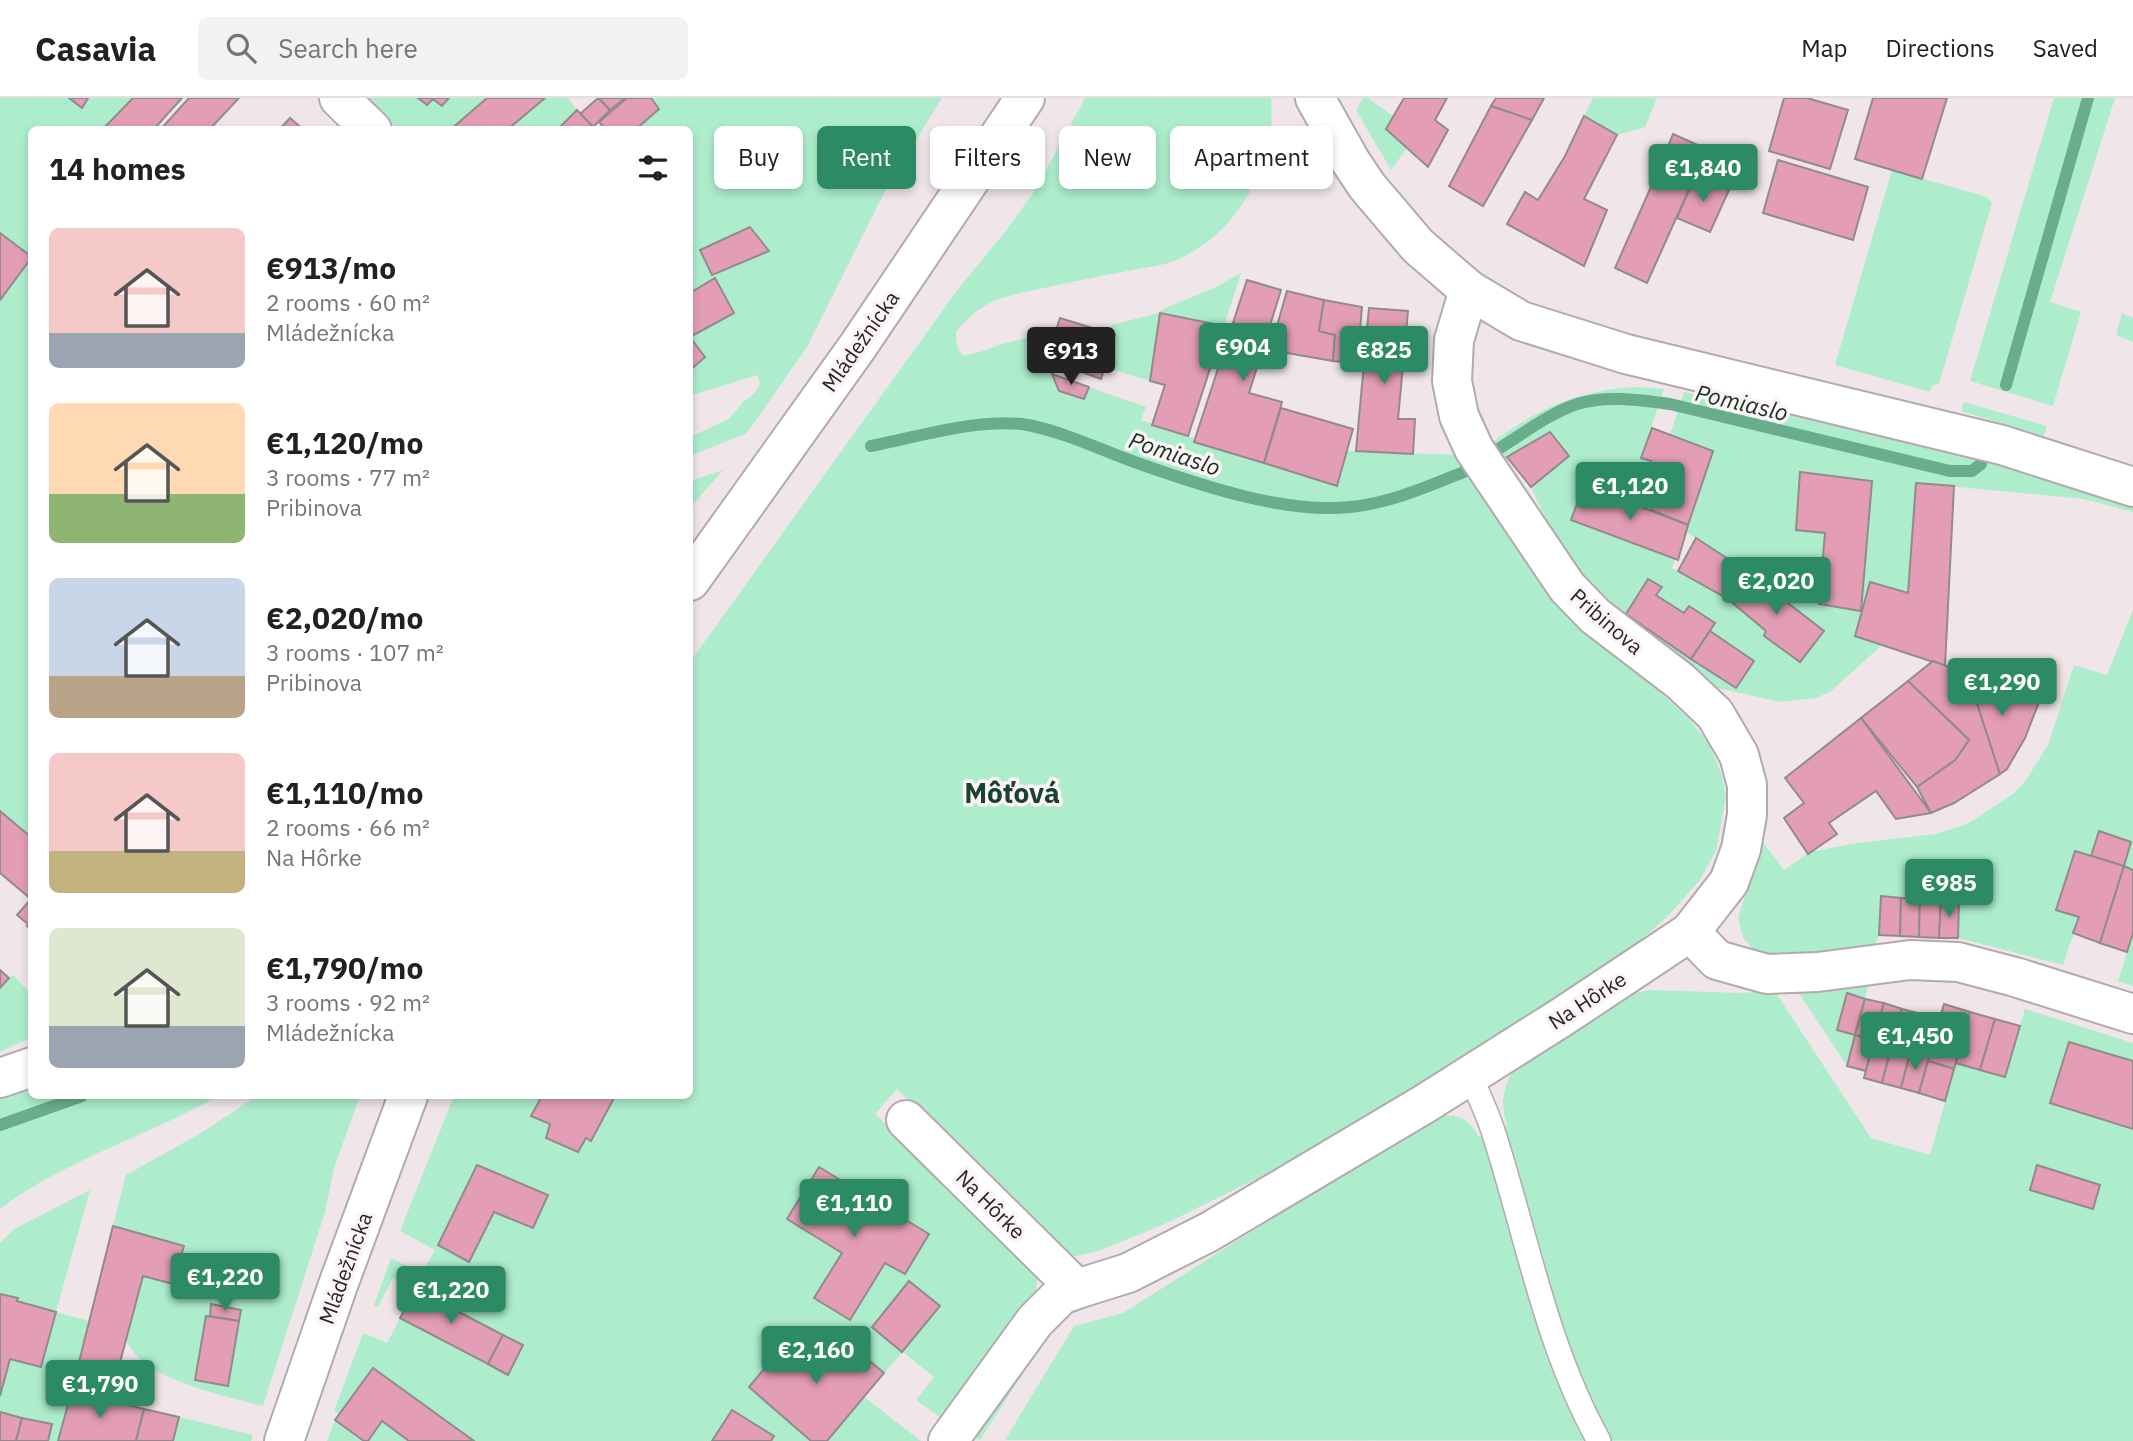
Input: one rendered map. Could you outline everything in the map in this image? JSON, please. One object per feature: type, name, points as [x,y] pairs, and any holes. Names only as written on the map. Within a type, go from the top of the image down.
[{"type":"street","points":[[339,98],[368,126]]},
{"type":"street","name":"Mládežnícka","points":[[693,577],[858,346],[1026,98]]},
{"type":"street","points":[[1315,98],[1351,162],[1385,209],[1418,246],[1469,290],[1521,321],[1584,342],[2002,445],[2133,487]]},
{"type":"street","name":"Pribinova","points":[[1469,290],[1454,340],[1452,381],[1459,416],[1474,449],[1567,587],[1595,616],[1680,681],[1715,714],[1740,755],[1747,785],[1748,815],[1741,849],[1729,882],[1690,932]]},
{"type":"street","points":[[1690,932],[1717,960],[1767,974],[1818,972],[1910,960],[1958,962],[2133,1014]]},
{"type":"street","name":"Na Hôrke","points":[[948,1441],[1035,1321],[1061,1295],[1128,1273],[1209,1232],[1470,1075],[1690,932]]},
{"type":"street","points":[[0,1078],[28,1068]]},
{"type":"street","name":"Mládežnícka","points":[[284,1441],[407,1099]]},
{"type":"street","name":"Na Hôrke","points":[[906,1120],[1077,1289]]},
{"type":"lane","points":[[1470,1075],[1493,1131],[1554,1343],[1580,1407],[1599,1441]]},
{"type":"green space","points":[[0,98],[69,98],[81,107],[88,98],[133,98],[105,126],[28,126],[28,255],[0,233]]},
{"type":"green space","points":[[365,98],[418,98],[427,105],[433,99],[442,106],[449,98],[487,98],[455,126],[394,126]]},
{"type":"green space","points":[[545,98],[568,98],[577,110],[560,126],[512,126]]},
{"type":"green space","points":[[651,98],[942,98],[916,140],[916,126],[817,126],[817,189],[886,189],[807,347],[754,423],[745,434],[693,455],[693,436],[729,419],[743,402],[754,394],[760,384],[757,375],[693,395],[693,367],[705,357],[693,341],[693,335],[734,312],[715,279],[693,291],[693,126],[637,126]],"holes":[[[749,227],[768,251],[712,275],[701,250]]]},
{"type":"green space","points":[[1085,98],[1271,98],[1271,126],[1170,126],[1170,189],[1251,189],[1226,225],[1207,242],[1186,256],[1164,264],[1026,292],[993,302],[974,313],[956,332],[957,347],[963,356],[1056,331],[1046,361],[1059,391],[1084,399],[1089,387],[1146,407],[1141,420],[1196,439],[1195,442],[1336,485],[1347,451],[1460,455],[1631,665],[1688,718],[1709,744],[1722,775],[1726,796],[1716,851],[1699,881],[1668,916],[1618,960],[1415,1088],[1256,1179],[1167,1223],[1098,1251],[1077,1256],[1066,1255],[993,1187],[897,1089],[875,1114],[980,1212],[1029,1264],[1037,1279],[1036,1294],[944,1420],[916,1400],[934,1377],[903,1352],[884,1373],[843,1339],[826,1358],[796,1332],[749,1387],[811,1441],[474,1441],[373,1368],[339,1414],[334,1411],[363,1333],[387,1343],[400,1318],[508,1374],[523,1346],[393,1278],[378,1307],[374,1305],[391,1258],[422,1273],[435,1250],[400,1231],[453,1099],[540,1099],[532,1116],[550,1124],[546,1138],[577,1152],[586,1138],[592,1141],[613,1099],[693,1099],[693,658],[958,289],[1005,232],[1036,189],[1045,189],[1045,172],[1059,146],[1059,189],[1156,189],[1156,126],[1070,126]],"holes":[[[909,1281],[940,1306],[902,1352],[872,1327]]]},
{"type":"green space","points":[[1363,98],[1368,98],[1393,116],[1386,129],[1407,148],[1391,170],[1356,110]]},
{"type":"green space","points":[[1593,98],[1657,98],[1645,127],[1617,135],[1584,116]]},
{"type":"green space","points":[[2054,98],[2115,98],[2050,302],[2081,312],[2053,406],[1970,381]]},
{"type":"green space","points":[[1892,170],[1987,197],[1992,203],[1939,384],[1932,385],[1930,392],[1835,365]]},
{"type":"green space","points":[[28,264],[28,835],[0,811],[0,300]]},
{"type":"green space","points":[[1241,273],[1224,326],[1160,314],[1150,381],[1104,367],[1111,325],[1159,313]]},
{"type":"green space","points":[[2122,313],[2133,318],[2133,342],[2116,335]]},
{"type":"green space","points":[[1614,389],[1664,389],[1641,457],[1651,461],[1647,475],[1661,480],[1651,510],[1584,485],[1571,520],[1675,559],[1672,568],[1728,599],[1766,631],[1764,636],[1800,662],[1823,632],[1748,572],[1685,531],[1713,452],[1670,435],[1684,392],[1976,458],[2123,503],[2133,508],[2133,512],[2084,499],[1916,483],[1908,593],[1870,583],[1855,636],[1882,645],[1830,692],[1816,698],[1780,702],[1718,688],[1621,621],[1556,542],[1531,487],[1569,456],[1550,432],[1501,461],[1490,444],[1524,421],[1558,404],[1594,392]],"holes":[[[1800,472],[1872,481],[1861,611],[1819,604],[1825,533],[1796,530]],[[1648,579],[1661,587],[1656,595],[1684,613],[1689,606],[1714,623],[1710,631],[1754,660],[1736,688],[1626,615]]]},
{"type":"green space","points":[[1964,402],[2047,426],[2044,436],[1961,411]]},
{"type":"green space","points":[[723,470],[693,505],[693,480]]},
{"type":"green space","points":[[2133,610],[2133,870],[2075,851],[2056,909],[2079,917],[2063,965],[1958,938],[1959,900],[1881,896],[1879,935],[1873,950],[1770,957],[1754,950],[1743,938],[1738,918],[1762,841],[1784,870],[1810,852],[1850,844],[1936,834],[1967,824],[2013,794],[2026,780],[2048,745],[2074,665],[2107,675]]},
{"type":"green space","points":[[2133,933],[2133,986],[2118,981]]},
{"type":"green space","points":[[13,975],[28,991],[28,1038],[0,1052],[0,988]]},
{"type":"green space","points":[[1870,977],[1865,999],[1847,993],[1837,1030],[1855,1035],[1847,1066],[1795,987]]},
{"type":"green space","points":[[1650,990],[1742,993],[1774,990],[1871,1138],[1930,1155],[1956,1063],[2005,1077],[2025,1009],[2133,1043],[2133,1061],[2069,1042],[2050,1103],[2133,1129],[2133,1441],[1005,1440],[1074,1326],[1123,1313],[1426,1121],[1442,1116],[1457,1117],[1469,1123],[1479,1137],[1507,1125],[1503,1099],[1511,1074],[1616,1000]]},
{"type":"green space","points":[[28,1089],[28,1099],[212,1099],[51,1176],[0,1209],[0,1099]]},
{"type":"green space","points":[[252,1099],[359,1099],[334,1168],[325,1212],[263,1406],[198,1388],[164,1375],[139,1358],[126,1340],[143,1276],[173,1284],[183,1247],[113,1226],[126,1175],[201,1133]],"holes":[[[212,1304],[241,1310],[228,1386],[195,1379],[206,1316],[210,1316]]]},
{"type":"green space","points":[[90,1190],[56,1312],[0,1294],[0,1243],[14,1229]]},
{"type":"green space","points":[[56,1312],[89,1321],[58,1441],[48,1441],[52,1424],[0,1412],[0,1396],[10,1359],[41,1367]]},
{"type":"green space","points":[[1061,1315],[980,1440],[970,1433]]},
{"type":"green space","points":[[864,1397],[921,1441],[827,1441]]},
{"type":"green space","points":[[179,1417],[253,1435],[251,1441],[173,1441]]},
{"type":"green space","points":[[335,1420],[364,1441],[327,1441]]},
{"type":"green space","points":[[382,1421],[409,1440],[409,1441],[368,1441]]},
{"type":"building","points":[[69,98],[88,98],[82,108]]},
{"type":"building","points":[[133,98],[182,98],[157,126],[106,126]]},
{"type":"building","points":[[189,98],[239,98],[213,126],[164,126]]},
{"type":"building","points":[[418,98],[449,98],[442,106],[433,99],[427,105]]},
{"type":"building","points":[[487,98],[545,98],[512,126],[455,126]]},
{"type":"building","points":[[598,98],[610,110],[594,126],[580,114]]},
{"type":"building","points":[[599,98],[625,98],[610,110]]},
{"type":"building","points":[[627,98],[651,98],[659,109],[640,126],[602,126],[599,122]]},
{"type":"building","points":[[1404,98],[1447,98],[1435,120],[1448,130],[1428,167],[1386,129]]},
{"type":"building","points":[[1496,98],[1544,98],[1532,120],[1491,106]]},
{"type":"building","points":[[1784,98],[1807,98],[1848,110],[1830,169],[1769,151]]},
{"type":"building","points":[[1873,98],[1947,98],[1922,179],[1855,159]]},
{"type":"building","points":[[1491,106],[1532,120],[1483,206],[1449,186]]},
{"type":"building","points":[[577,110],[592,126],[561,126]]},
{"type":"building","points":[[1584,116],[1617,135],[1584,199],[1607,210],[1584,266],[1507,224],[1525,192],[1538,200],[1565,156]]},
{"type":"building","points":[[290,118],[299,126],[283,126]]},
{"type":"building","points":[[1673,134],[1740,164],[1729,190],[1662,162]]},
{"type":"building","points":[[1778,160],[1868,187],[1853,240],[1763,213]]},
{"type":"building","points":[[1662,162],[1695,176],[1647,283],[1615,268]]},
{"type":"building","points":[[1695,176],[1729,190],[1710,232],[1677,218]]},
{"type":"building","points":[[750,227],[769,251],[712,275],[700,250]]},
{"type":"building","points":[[0,233],[28,254],[28,262],[0,300]]},
{"type":"building","points":[[715,278],[734,313],[693,335],[693,291]]},
{"type":"building","points":[[1247,280],[1281,290],[1249,393],[1282,402],[1264,463],[1194,442]]},
{"type":"building","points":[[1287,291],[1324,300],[1319,331],[1335,335],[1333,361],[1270,350]]},
{"type":"building","points":[[1324,300],[1362,307],[1357,363],[1333,361],[1335,335],[1319,331]]},
{"type":"building","points":[[1369,308],[1408,311],[1398,419],[1415,419],[1413,454],[1356,451]]},
{"type":"building","points":[[1160,313],[1224,326],[1188,436],[1152,425],[1165,385],[1150,381]]},
{"type":"building","points":[[1060,318],[1089,327],[1073,369],[1046,361]]},
{"type":"building","points":[[1089,327],[1115,335],[1101,379],[1073,369]]},
{"type":"building","points":[[693,341],[705,357],[693,367]]},
{"type":"building","points":[[1052,374],[1089,387],[1084,399],[1059,391]]},
{"type":"building","points":[[1281,408],[1353,429],[1337,486],[1264,463]]},
{"type":"building","points":[[1652,428],[1713,451],[1688,525],[1651,510],[1661,480],[1646,475],[1651,461],[1641,458]]},
{"type":"building","points":[[1550,432],[1569,456],[1531,487],[1507,457]]},
{"type":"building","points":[[1800,472],[1872,481],[1861,611],[1819,604],[1825,533],[1796,530]]},
{"type":"building","points":[[1916,483],[1954,486],[1945,666],[1855,636],[1870,582],[1908,593]]},
{"type":"building","points":[[1584,485],[1688,525],[1678,560],[1571,520]]},
{"type":"building","points":[[1696,538],[1748,572],[1728,599],[1678,571]]},
{"type":"building","points":[[1748,572],[1824,631],[1800,662],[1764,636],[1766,631],[1728,599]]},
{"type":"building","points":[[1648,579],[1662,587],[1656,595],[1662,599],[1684,613],[1689,606],[1715,623],[1691,659],[1626,614]]},
{"type":"building","points":[[1710,631],[1754,661],[1736,688],[1691,659]]},
{"type":"building","points":[[1933,661],[1952,668],[1972,688],[2000,774],[1954,803],[1931,813],[1917,787],[1955,760],[1969,740],[1908,681]]},
{"type":"building","points":[[1952,668],[2039,702],[2025,738],[2007,769],[2000,774],[1972,688]]},
{"type":"building","points":[[1908,681],[1969,740],[1955,760],[1917,787],[1861,718]]},
{"type":"building","points":[[1861,718],[1931,813],[1896,819],[1876,791],[1829,823],[1837,834],[1808,854],[1784,818],[1804,803],[1785,778]]},
{"type":"building","points":[[0,811],[28,835],[28,896],[0,873]]},
{"type":"building","points":[[2099,831],[2131,842],[2124,866],[2091,856]]},
{"type":"building","points":[[2075,851],[2124,866],[2100,943],[2073,933],[2079,917],[2056,910]]},
{"type":"building","points":[[2124,866],[2133,870],[2133,933],[2127,952],[2100,943]]},
{"type":"building","points":[[1881,896],[1901,898],[1900,936],[1879,935]]},
{"type":"building","points":[[1901,898],[1920,898],[1919,937],[1900,936]]},
{"type":"building","points":[[1920,898],[1941,899],[1939,938],[1919,937]]},
{"type":"building","points":[[1941,899],[1959,900],[1958,938],[1939,938]]},
{"type":"building","points":[[28,902],[28,924],[17,915]]},
{"type":"building","points":[[0,970],[9,978],[0,988]]},
{"type":"building","points":[[1847,993],[1865,999],[1855,1035],[1837,1030]]},
{"type":"building","points":[[1865,999],[1884,1003],[1874,1040],[1855,1035]]},
{"type":"building","points":[[1884,1003],[1902,1009],[1892,1045],[1874,1040]]},
{"type":"building","points":[[1944,1004],[1970,1012],[1954,1069],[1928,1061]]},
{"type":"building","points":[[1902,1009],[1921,1014],[1911,1050],[1892,1045]]},
{"type":"building","points":[[1970,1012],[1995,1019],[1980,1070],[1956,1063]]},
{"type":"building","points":[[1921,1014],[1939,1019],[1929,1056],[1911,1050]]},
{"type":"building","points":[[1995,1019],[2020,1026],[2005,1077],[1980,1070]]},
{"type":"building","points":[[1855,1035],[1874,1040],[1866,1071],[1847,1066]]},
{"type":"building","points":[[1874,1040],[1892,1045],[1882,1083],[1864,1078]]},
{"type":"building","points":[[2069,1042],[2133,1061],[2133,1129],[2050,1103]]},
{"type":"building","points":[[1892,1045],[1911,1050],[1901,1088],[1882,1083]]},
{"type":"building","points":[[1911,1050],[1929,1056],[1919,1093],[1901,1088]]},
{"type":"building","points":[[1928,1061],[1954,1069],[1945,1101],[1919,1093]]},
{"type":"building","points":[[540,1099],[613,1099],[591,1141],[586,1138],[578,1152],[546,1138],[550,1124],[531,1116]]},
{"type":"building","points":[[477,1165],[548,1195],[533,1228],[494,1212],[469,1262],[438,1245]]},
{"type":"building","points":[[2037,1165],[2100,1185],[2093,1209],[2030,1190]]},
{"type":"building","points":[[819,1167],[929,1234],[905,1274],[885,1263],[850,1320],[814,1298],[842,1253],[787,1219]]},
{"type":"building","points":[[113,1226],[184,1246],[173,1284],[143,1276],[110,1400],[72,1390]]},
{"type":"building","points":[[909,1281],[940,1306],[902,1352],[872,1327]]},
{"type":"building","points":[[415,1289],[503,1335],[488,1364],[400,1318]]},
{"type":"building","points":[[0,1294],[56,1312],[41,1367],[10,1359],[0,1396]]},
{"type":"building","points":[[211,1304],[241,1310],[239,1321],[210,1316]]},
{"type":"building","points":[[206,1316],[239,1321],[228,1386],[195,1380]]},
{"type":"building","points":[[795,1332],[826,1358],[843,1339],[884,1373],[827,1441],[811,1441],[749,1387]]},
{"type":"building","points":[[503,1335],[523,1345],[508,1375],[488,1364]]},
{"type":"building","points":[[373,1368],[474,1441],[409,1441],[382,1421],[368,1441],[364,1441],[335,1420]]},
{"type":"building","points":[[72,1390],[144,1409],[136,1441],[58,1441]]},
{"type":"building","points":[[144,1409],[179,1417],[173,1441],[136,1441]]},
{"type":"building","points":[[732,1410],[774,1436],[771,1441],[712,1441]]},
{"type":"building","points":[[0,1412],[22,1418],[16,1441],[0,1441]]},
{"type":"building","points":[[22,1418],[52,1424],[48,1441],[16,1441]]},
{"type":"waterway","name":"Pomiaslo","points":[[2006,385],[2088,98]]},
{"type":"waterway","name":"Pomiaslo","points":[[1500,448],[1537,424],[1577,404],[1623,399],[1670,404],[1950,471],[1972,471],[1981,464]]},
{"type":"waterway","name":"Pomiaslo","points":[[871,446],[970,426],[1010,423],[1028,425],[1218,489],[1272,502],[1325,508],[1380,502],[1466,471]]},
{"type":"waterway","name":"Pomiaslo","points":[[0,1125],[74,1099]]},
{"type":"district","name":"Môťová","points":[[1012,792]]}]
